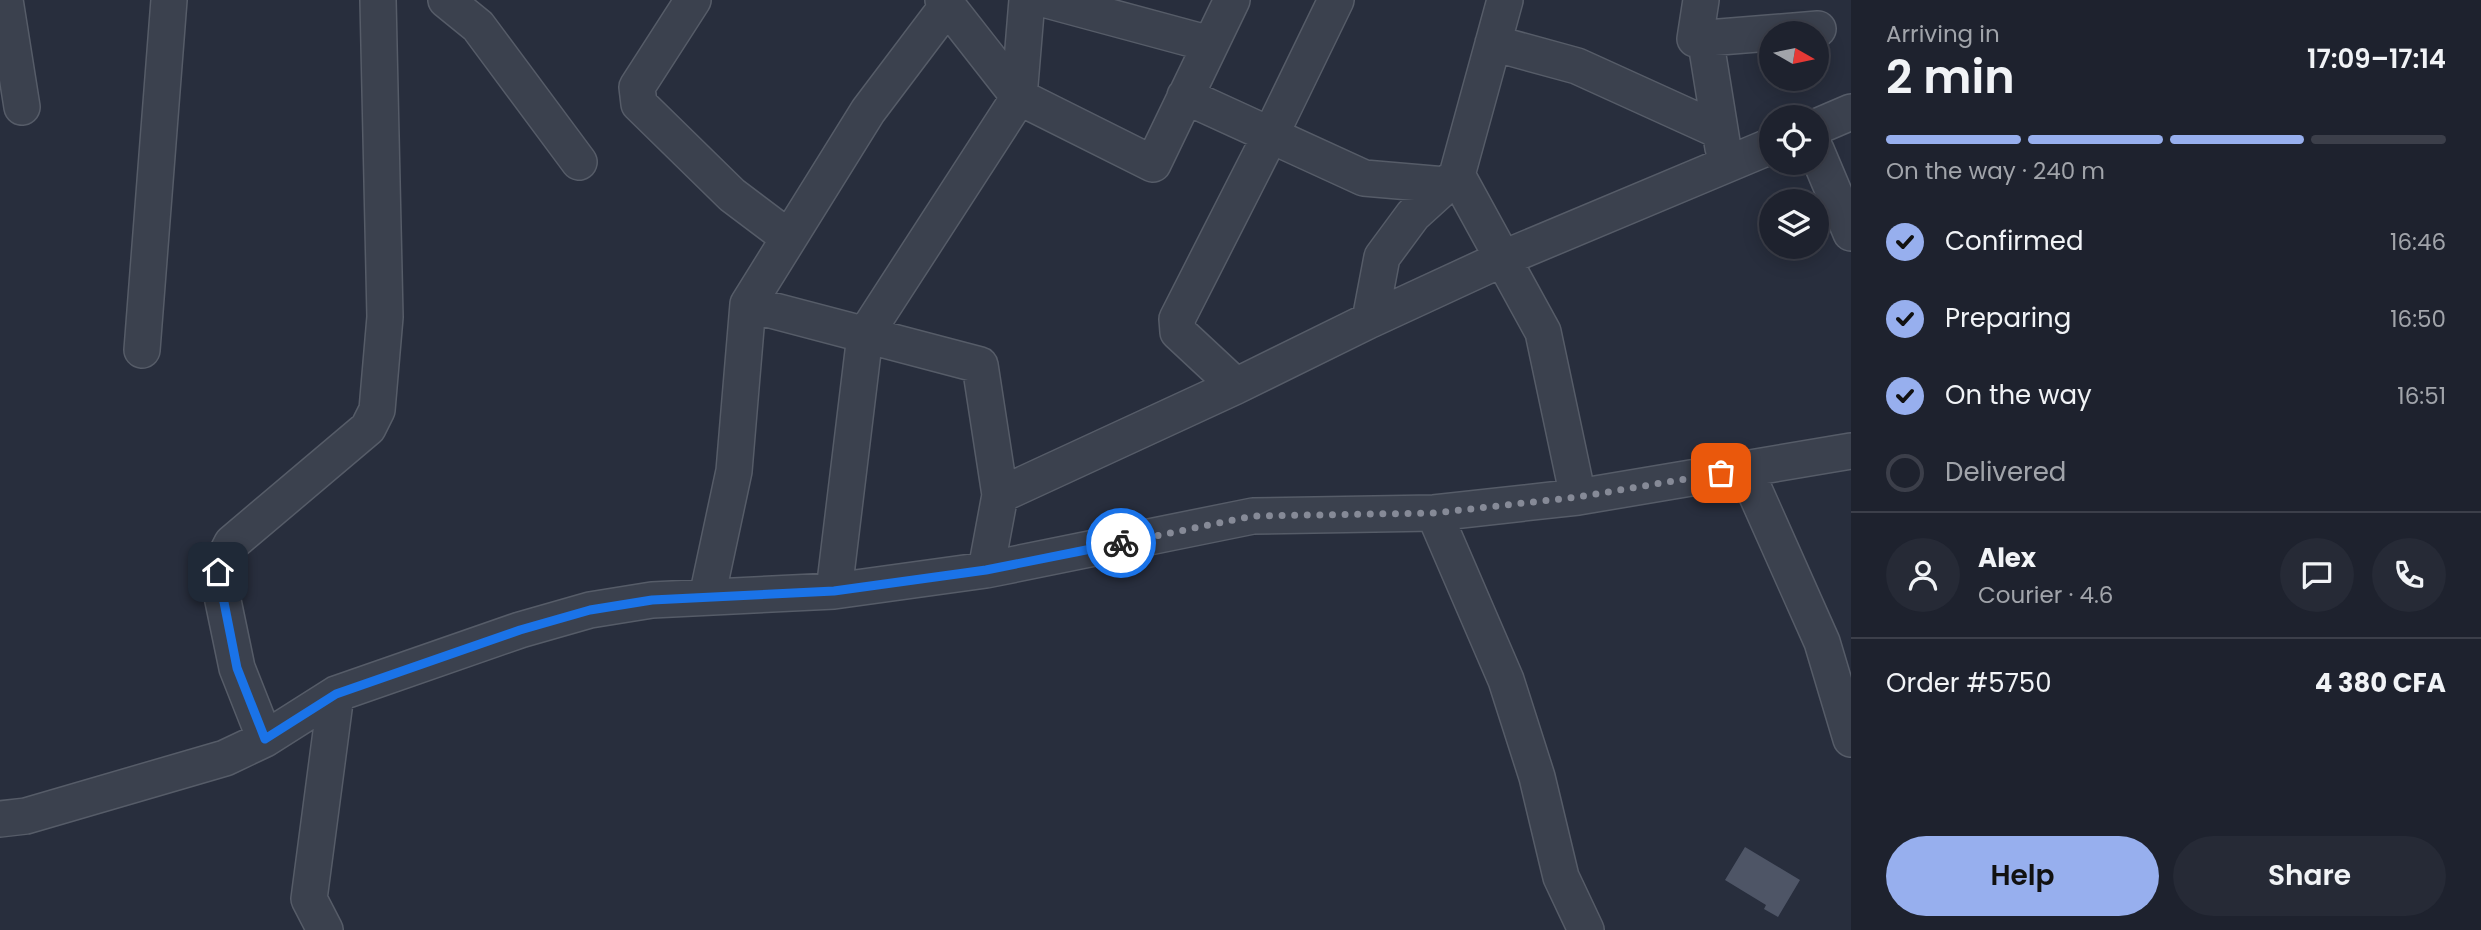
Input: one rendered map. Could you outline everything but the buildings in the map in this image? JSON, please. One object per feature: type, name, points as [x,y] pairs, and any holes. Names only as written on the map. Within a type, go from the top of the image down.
[{"type":"street","points":[[5,0],[5,38],[22,107]]},
{"type":"street","points":[[142,350],[169,0]]},
{"type":"street","points":[[265,739],[237,668],[218,572],[232,543],[368,428],[377,410],[385,317],[377,0]]},
{"type":"street","points":[[446,0],[478,26],[579,162]]},
{"type":"street","points":[[693,0],[637,87],[639,104],[732,195],[789,237]]},
{"type":"street","points":[[834,591],[865,335],[1019,97],[1027,0]]},
{"type":"street","points":[[1047,0],[1210,44]]},
{"type":"street","points":[[707,597],[734,471],[748,304],[868,111],[945,2],[1019,97],[1153,164],[1232,0]]},
{"type":"street","points":[[1236,386],[1178,332],[1177,319],[1272,134],[1336,0]]},
{"type":"street","points":[[1370,320],[1382,257],[1413,215],[1451,180],[1505,0]]},
{"type":"street","points":[[1701,0],[1695,39],[1759,33]]},
{"type":"street","points":[[1705,37],[1723,148]]},
{"type":"street","points":[[1493,43],[1577,65],[1723,148]]},
{"type":"street","points":[[1185,96],[1364,178],[1451,180]]},
{"type":"street","points":[[1829,122],[1851,113]]},
{"type":"street","points":[[1000,495],[1504,258],[1723,148],[1759,146]]},
{"type":"street","points":[[1827,175],[1851,233]]},
{"type":"street","points":[[1451,180],[1504,258],[1543,332],[1578,497]]},
{"type":"street","points":[[748,304],[981,365],[1000,495],[986,570]]},
{"type":"street","points":[[0,819],[26,816],[225,758],[265,739],[336,694],[520,630],[590,610],[652,600],[834,591],[986,570],[1253,516],[1434,513],[1578,497],[1851,452]]},
{"type":"street","points":[[1745,469],[1822,642],[1851,739]]},
{"type":"street","points":[[1434,513],[1506,680],[1537,777],[1562,877],[1586,930]]},
{"type":"street","points":[[325,930],[309,899],[336,694]]},
{"type":"way so far","points":[[1121,543],[1253,516],[1434,513],[1578,497],[1721,473]]},
{"type":"route","points":[[218,572],[237,668],[265,739],[336,694],[520,630],[590,610],[652,600],[834,591],[986,570],[1121,543]]}]
